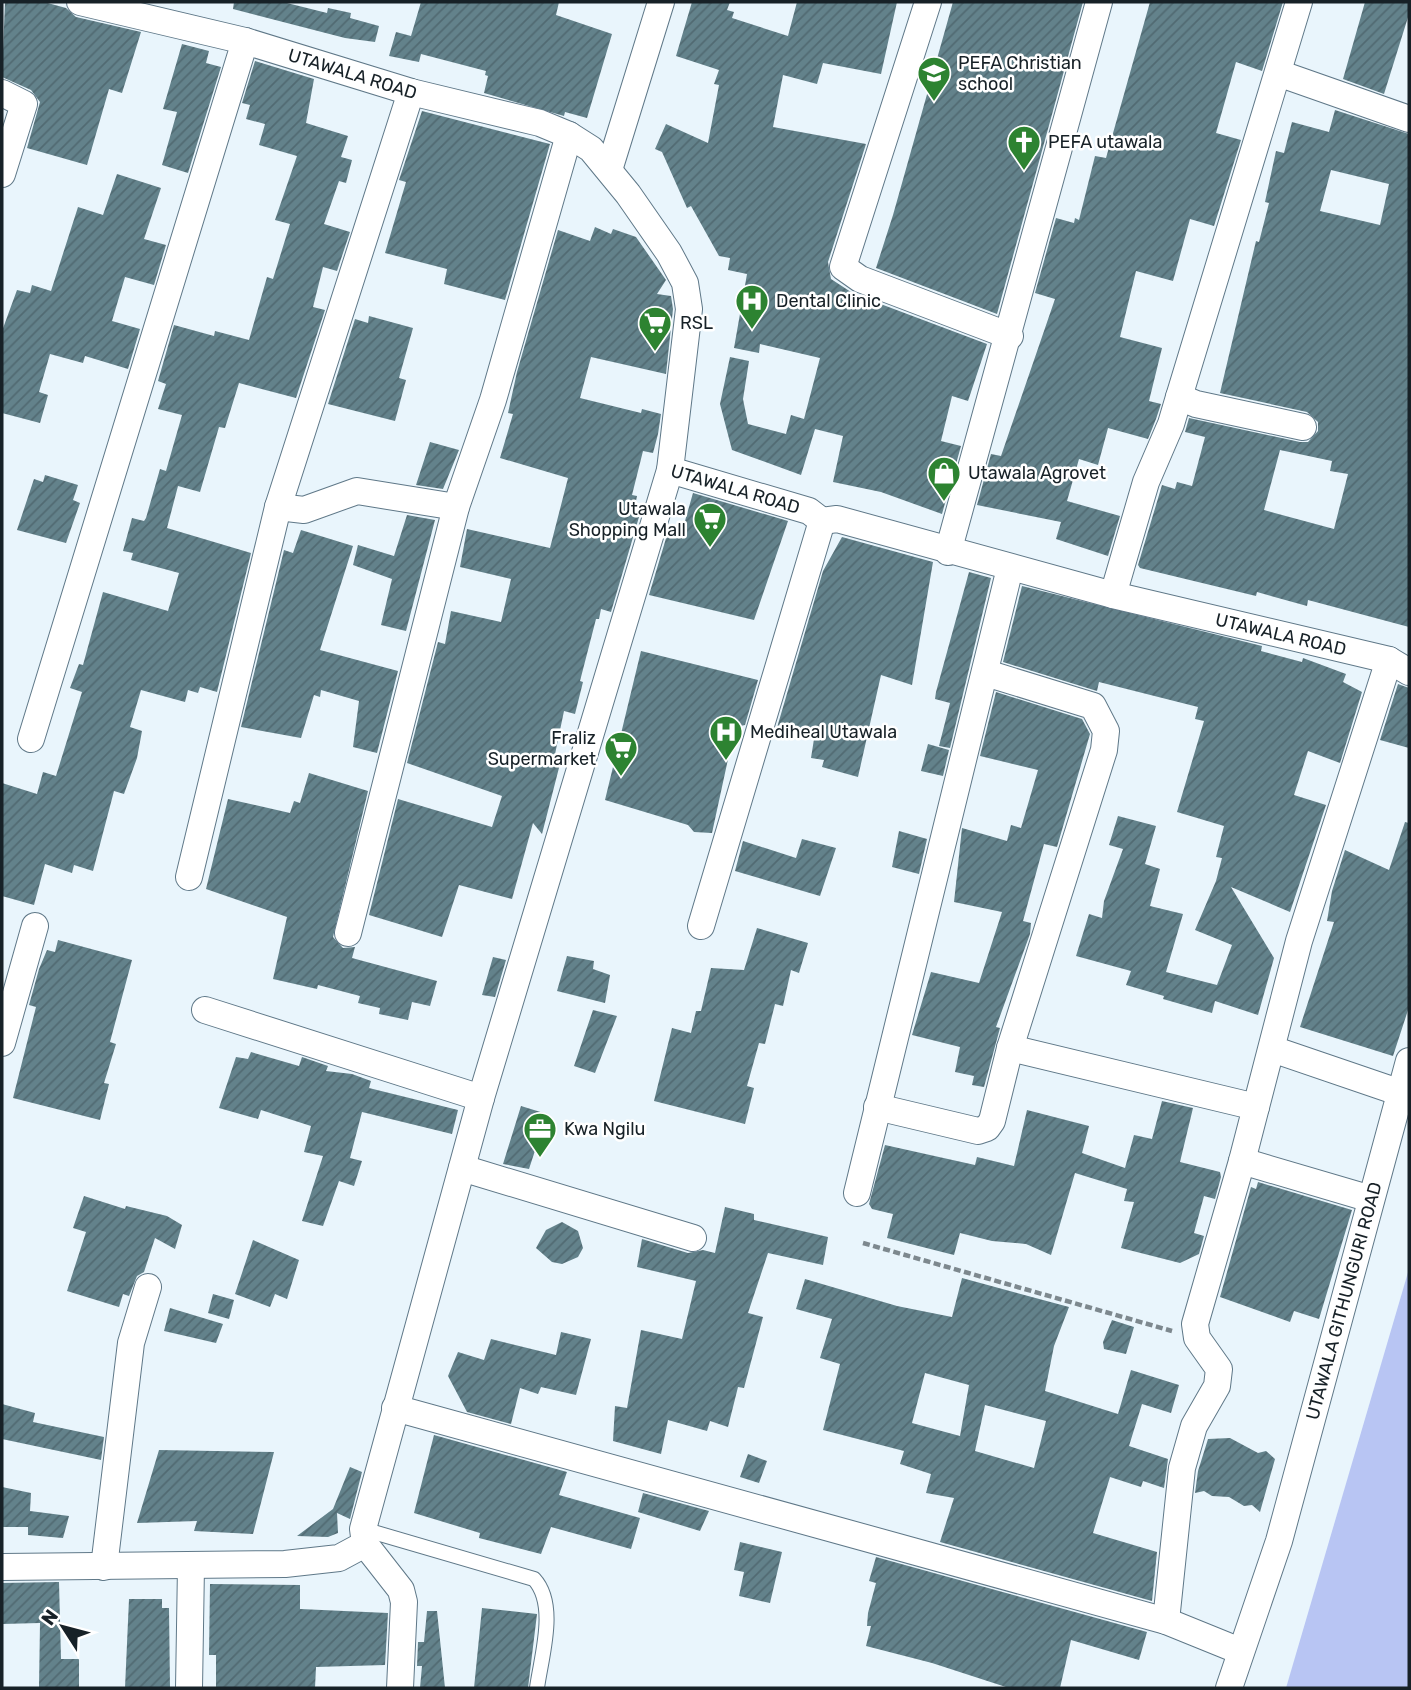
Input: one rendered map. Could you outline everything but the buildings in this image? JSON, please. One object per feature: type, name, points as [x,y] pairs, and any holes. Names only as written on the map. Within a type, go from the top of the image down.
[{"type":"street","name":"UTAWALA ROAD","points":[[80,2],[134,9],[411,92],[540,124],[569,135],[591,149],[669,253],[685,283],[689,309],[670,470],[809,511],[822,521],[836,519],[948,552],[1399,666]]},
{"type":"street","points":[[609,170],[642,72],[661,2]]},
{"type":"street","points":[[928,2],[843,267],[854,272],[860,279],[1010,335]]},
{"type":"street","points":[[948,552],[1010,335],[1099,2]]},
{"type":"street","points":[[1113,595],[1146,482],[1171,425],[1299,2]]},
{"type":"street","points":[[31,738],[245,41]]},
{"type":"street","points":[[1278,73],[1409,119]]},
{"type":"street","points":[[189,877],[278,507],[411,92]]},
{"type":"street","points":[[2,93],[24,104],[2,174]]},
{"type":"street","points":[[348,933],[456,507],[493,400],[569,135]]},
{"type":"street","points":[[1179,397],[1196,404],[1303,427]]},
{"type":"street","points":[[2,1567],[285,1564],[339,1558],[364,1536],[395,1408],[481,1098],[670,470]]},
{"type":"street","points":[[278,507],[304,510],[356,491],[456,507]]},
{"type":"street","points":[[701,926],[822,521]]},
{"type":"street","points":[[857,1193],[1010,568]]},
{"type":"street","points":[[1166,1621],[1182,1468],[1195,1426],[1217,1387],[1219,1369],[1197,1338],[1195,1324],[1242,1161],[1299,942],[1399,666]]},
{"type":"street","points":[[877,1107],[978,1131],[987,1128],[992,1121],[1010,1048],[1104,750],[1106,731],[1093,706],[1082,700],[986,673]]},
{"type":"street","points":[[2,1043],[35,926]]},
{"type":"street","points":[[205,1010],[481,1098]]},
{"type":"street","points":[[1010,1048],[1256,1107]]},
{"type":"street","points":[[1272,1049],[1401,1094]]},
{"type":"street","name":"UTAWALA GITHUNGURI ROAD","points":[[1229,1688],[1279,1541],[1409,1061]]},
{"type":"street","points":[[1242,1161],[1371,1199]]},
{"type":"street","points":[[463,1168],[693,1238]]},
{"type":"street","points":[[104,1567],[131,1343],[148,1287]]},
{"type":"street","points":[[395,1408],[1166,1621],[1240,1651]]},
{"type":"street","points":[[364,1536],[401,1590],[404,1602],[401,1688]]},
{"type":"street","points":[[189,1688],[191,1566]]},
{"type":"lane","points":[[364,1536],[534,1579],[545,1597],[545,1629],[537,1688]]},
{"type":"path","points":[[863,1243],[1197,1338]]},
{"type":"shaded area","points":[[1409,1269],[1409,1688],[1286,1688]]},
{"type":"place","name":"PEFA Christian school","points":[[934,103]]},
{"type":"place","name":"PEFA utawala","points":[[1024,172]]},
{"type":"place","name":"Dental Clinic","points":[[752,331]]},
{"type":"place","name":"RSL","points":[[655,353]]},
{"type":"place","name":"Utawala Agrovet","points":[[944,503]]},
{"type":"place","name":"Utawala Shopping Mall","points":[[710,549]]},
{"type":"place","name":"Mediheal Utawala","points":[[726,762]]},
{"type":"place","name":"Fraliz Supermarket","points":[[621,778]]},
{"type":"place","name":"Kwa Ngilu","points":[[540,1159]]}]
